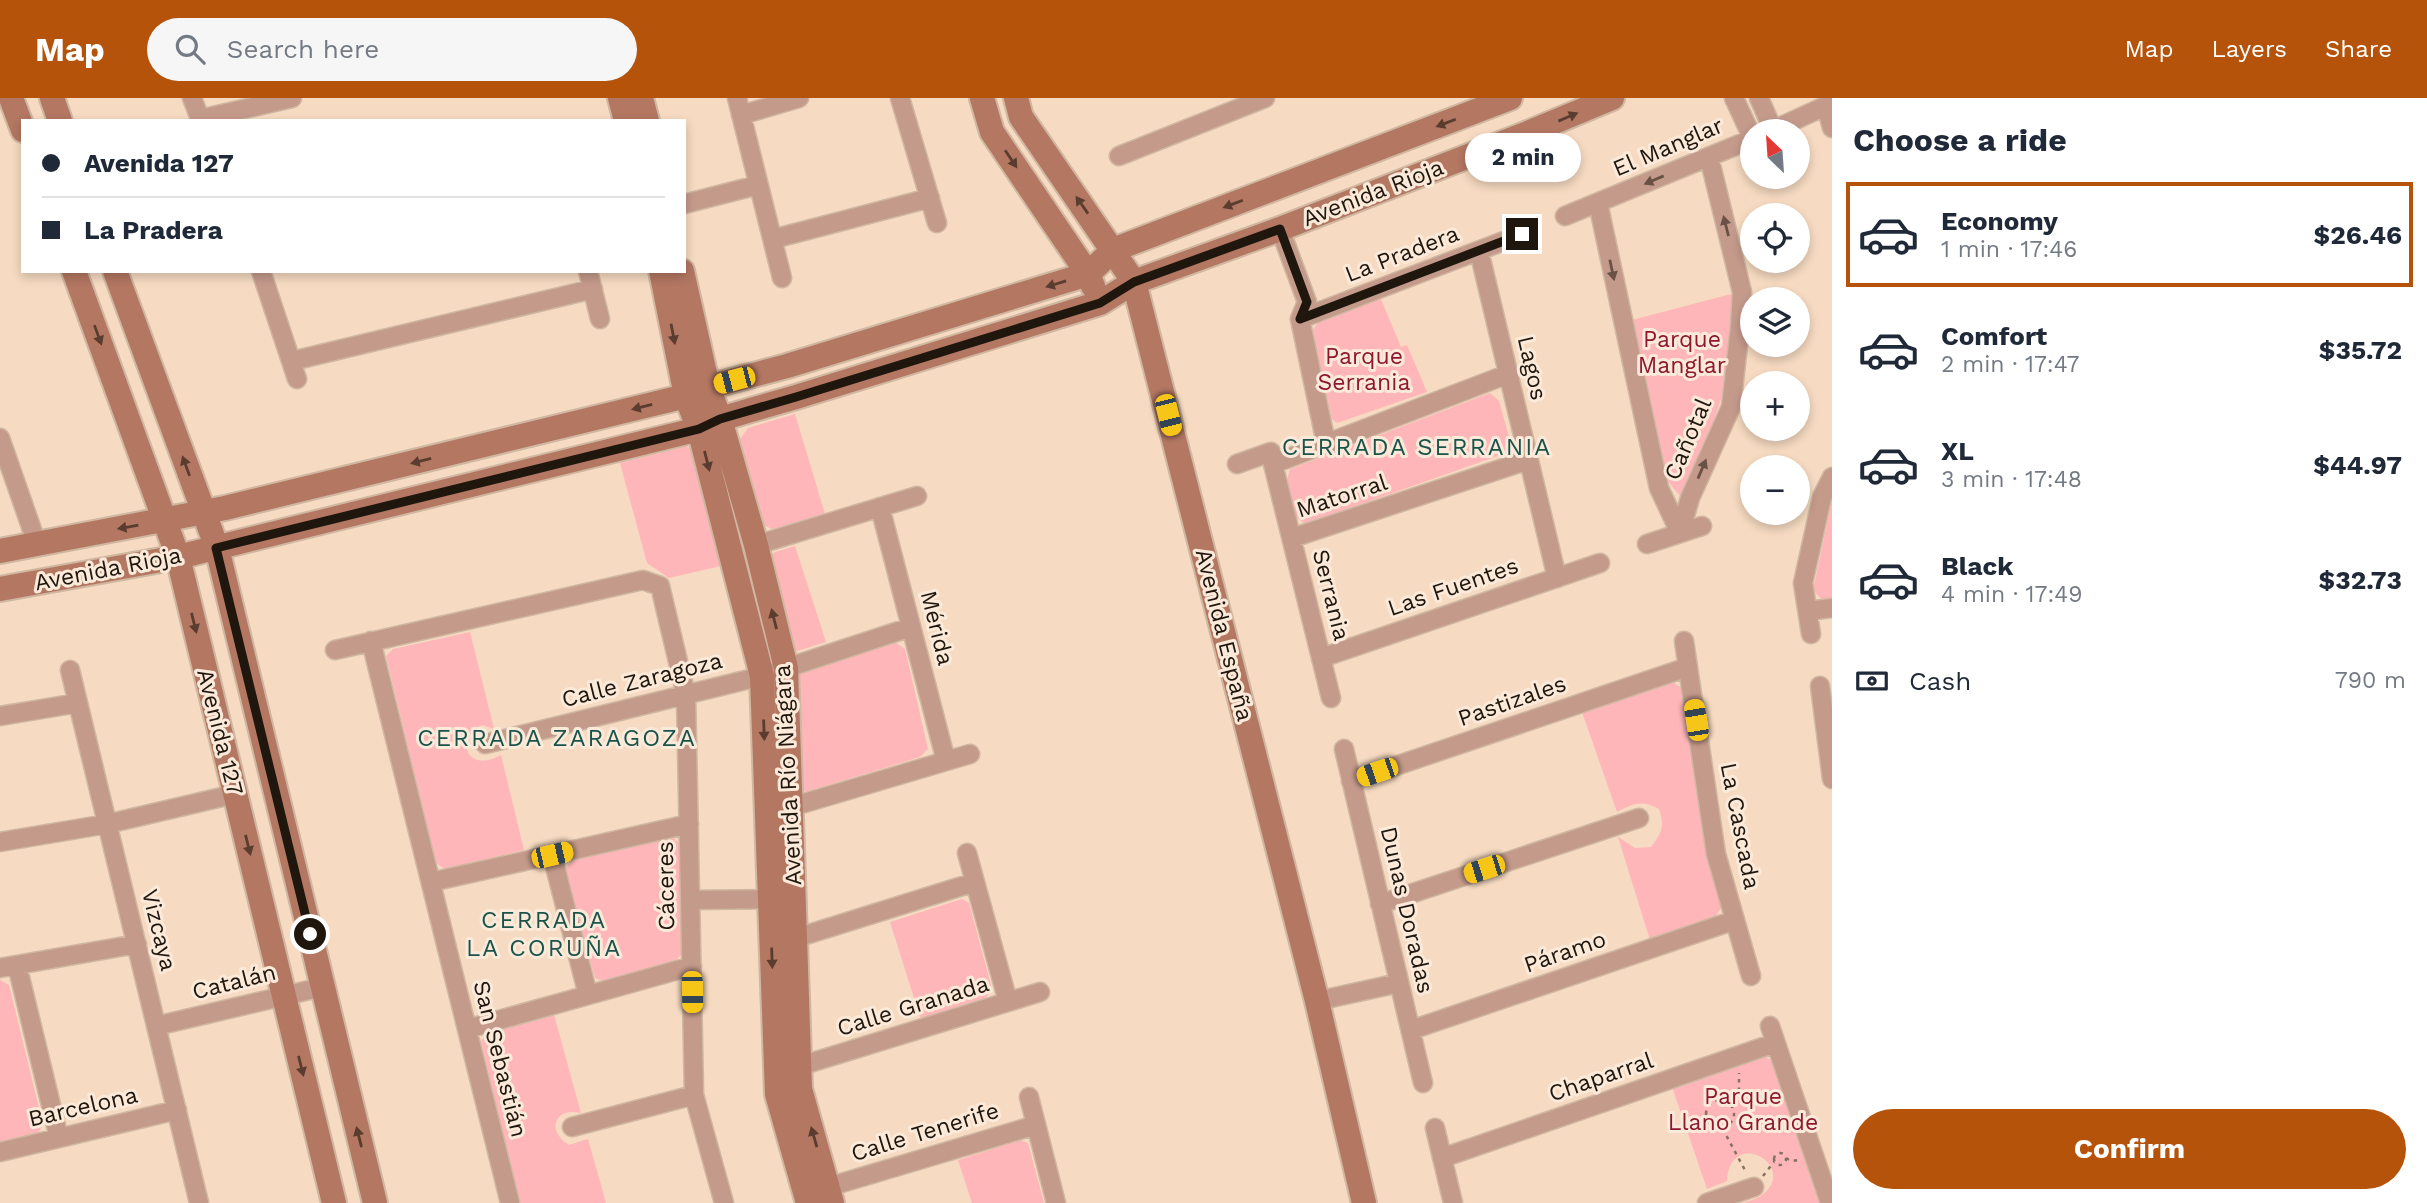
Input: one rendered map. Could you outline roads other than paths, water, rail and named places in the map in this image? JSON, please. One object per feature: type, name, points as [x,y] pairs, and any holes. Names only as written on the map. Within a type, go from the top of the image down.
[{"type":"main road","points":[[52,98],[59,119]]},
{"type":"main road","points":[[620,98],[625,119]]},
{"type":"main road","points":[[641,98],[646,119]]},
{"type":"main road","points":[[982,98],[992,132],[1088,274],[1100,303]]},
{"type":"main road","name":"Avenida España","points":[[1016,98],[1021,117],[1134,282],[1317,1001],[1364,1203]]},
{"type":"main road","points":[[1510,98],[1524,135]]},
{"type":"main road","name":"Avenida Rioja","points":[[0,551],[204,513],[697,392],[787,366],[1088,274],[1113,250],[1510,98]]},
{"type":"main road","name":"Avenida Rioja","points":[[0,589],[178,557],[709,424],[1100,303],[1134,282],[1280,229],[1524,135],[1612,98]]},
{"type":"main road","name":"Avenida 127","points":[[75,273],[178,557],[334,1203]]},
{"type":"main road","name":"Avenida 127","points":[[116,273],[216,548],[375,1203]]},
{"type":"main road","name":"Avenida Río Niágara","points":[[662,273],[697,392],[756,545],[786,668],[791,807],[782,899],[777,1094],[808,1203]]},
{"type":"main road","name":"Avenida Río Niágara","points":[[682,273],[697,392]]},
{"type":"main road","points":[[854,344],[865,374]]},
{"type":"main road","points":[[787,366],[796,397]]},
{"type":"main road","name":"Avenida Río Niágara","points":[[709,424],[762,676],[782,899],[796,938],[800,1089],[830,1195]]},
{"type":"street","points":[[192,98],[200,119]]},
{"type":"street","points":[[204,119],[292,98]]},
{"type":"street","points":[[782,278],[739,106],[799,98]]},
{"type":"street","points":[[900,98],[937,223]]},
{"type":"street","points":[[1119,156],[1265,98]]},
{"type":"street","points":[[1734,98],[1743,119]]},
{"type":"street","points":[[1759,98],[1768,119]]},
{"type":"street","points":[[1797,119],[1829,104],[1832,128]]},
{"type":"street","name":"El Manglar","points":[[1565,216],[1740,143]]},
{"type":"street","name":"Cañotal","points":[[1680,533],[1690,498],[1731,407],[1740,327],[1742,292],[1709,156]]},
{"type":"street","points":[[686,203],[758,185]]},
{"type":"street","points":[[773,239],[930,198]]},
{"type":"street","points":[[1598,203],[1659,488],[1680,533]]},
{"type":"street","points":[[1280,229],[1307,302],[1300,319],[1326,443]]},
{"type":"street","name":"La Pradera","points":[[1300,319],[1522,234]]},
{"type":"street","name":"Lagos","points":[[1479,251],[1557,578]]},
{"type":"street","points":[[262,273],[295,370],[590,280],[600,318]]},
{"type":"street","points":[[1237,464],[1271,452],[1273,464],[1508,374]]},
{"type":"street","points":[[0,438],[37,544]]},
{"type":"street","name":"Matorral","points":[[1292,538],[1528,460]]},
{"type":"street","name":"Serrania","points":[[1273,464],[1331,698]]},
{"type":"street","points":[[1811,634],[1803,583],[1822,497],[1832,477]]},
{"type":"street","points":[[756,545],[917,496]]},
{"type":"street","name":"Mérida","points":[[880,507],[946,761]]},
{"type":"street","points":[[1647,544],[1702,526]]},
{"type":"street","name":"Las Fuentes","points":[[1321,658],[1600,563]]},
{"type":"street","name":"Cáceres","points":[[372,641],[643,580],[660,586],[687,695],[694,1095],[724,1203]]},
{"type":"street","points":[[1808,611],[1832,608]]},
{"type":"street","name":"Calle Zaragoza","points":[[485,744],[762,676],[911,627]]},
{"type":"street","points":[[335,650],[372,641]]},
{"type":"street","name":"San Sebastián","points":[[372,641],[510,1203]]},
{"type":"street","name":"La Cascada","points":[[1684,641],[1716,855],[1751,976]]},
{"type":"street","name":"Pastizales","points":[[1351,781],[1688,667]]},
{"type":"street","name":"Vizcaya","points":[[70,670],[199,1203]]},
{"type":"street","points":[[1820,686],[1829,732],[1832,779]]},
{"type":"street","points":[[0,716],[78,703]]},
{"type":"street","name":"Dunas Doradas","points":[[1343,749],[1423,1083]]},
{"type":"street","points":[[791,807],[970,754]]},
{"type":"street","points":[[0,842],[107,824],[235,794]]},
{"type":"street","points":[[1380,904],[1639,818]]},
{"type":"street","points":[[431,883],[689,824]]},
{"type":"street","points":[[967,853],[1008,1003]]},
{"type":"street","points":[[552,855],[588,995]]},
{"type":"street","points":[[796,938],[975,882]]},
{"type":"street","points":[[691,900],[782,899]]},
{"type":"street","name":"Páramo","points":[[1411,1030],[1735,920]]},
{"type":"street","points":[[59,1138],[8,967],[137,944]]},
{"type":"street","points":[[467,1029],[692,966]]},
{"type":"street","points":[[1317,1001],[1399,983]]},
{"type":"street","name":"Catalán","points":[[156,1026],[323,987]]},
{"type":"street","name":"Calle Granada","points":[[800,1066],[1040,992]]},
{"type":"street","name":"Chaparral","points":[[1442,1158],[1736,1056],[1772,1034],[1830,1203]]},
{"type":"street","points":[[572,1127],[694,1095]]},
{"type":"street","points":[[1029,1097],[1056,1203]]},
{"type":"street","name":"Barcelona","points":[[0,1152],[177,1110]]},
{"type":"street","name":"Calle Tenerife","points":[[830,1195],[1036,1125]]},
{"type":"street","points":[[1435,1128],[1453,1203]]},
{"type":"street","points":[[1707,1203],[1754,1187]]},
{"type":"district","name":"CERRADA SERRANIA","points":[[1417,447]]},
{"type":"district","name":"CERRADA ZARAGOZA","points":[[557,738]]},
{"type":"district","name":"CERRADA LA CORUÑA","points":[[544,934]]},
{"type":"park label","name":"Parque Manglar","points":[[1682,352]]},
{"type":"park label","name":"Parque Serrania","points":[[1364,369]]},
{"type":"park label","name":"Parque Llano Grande","points":[[1743,1109]]}]
